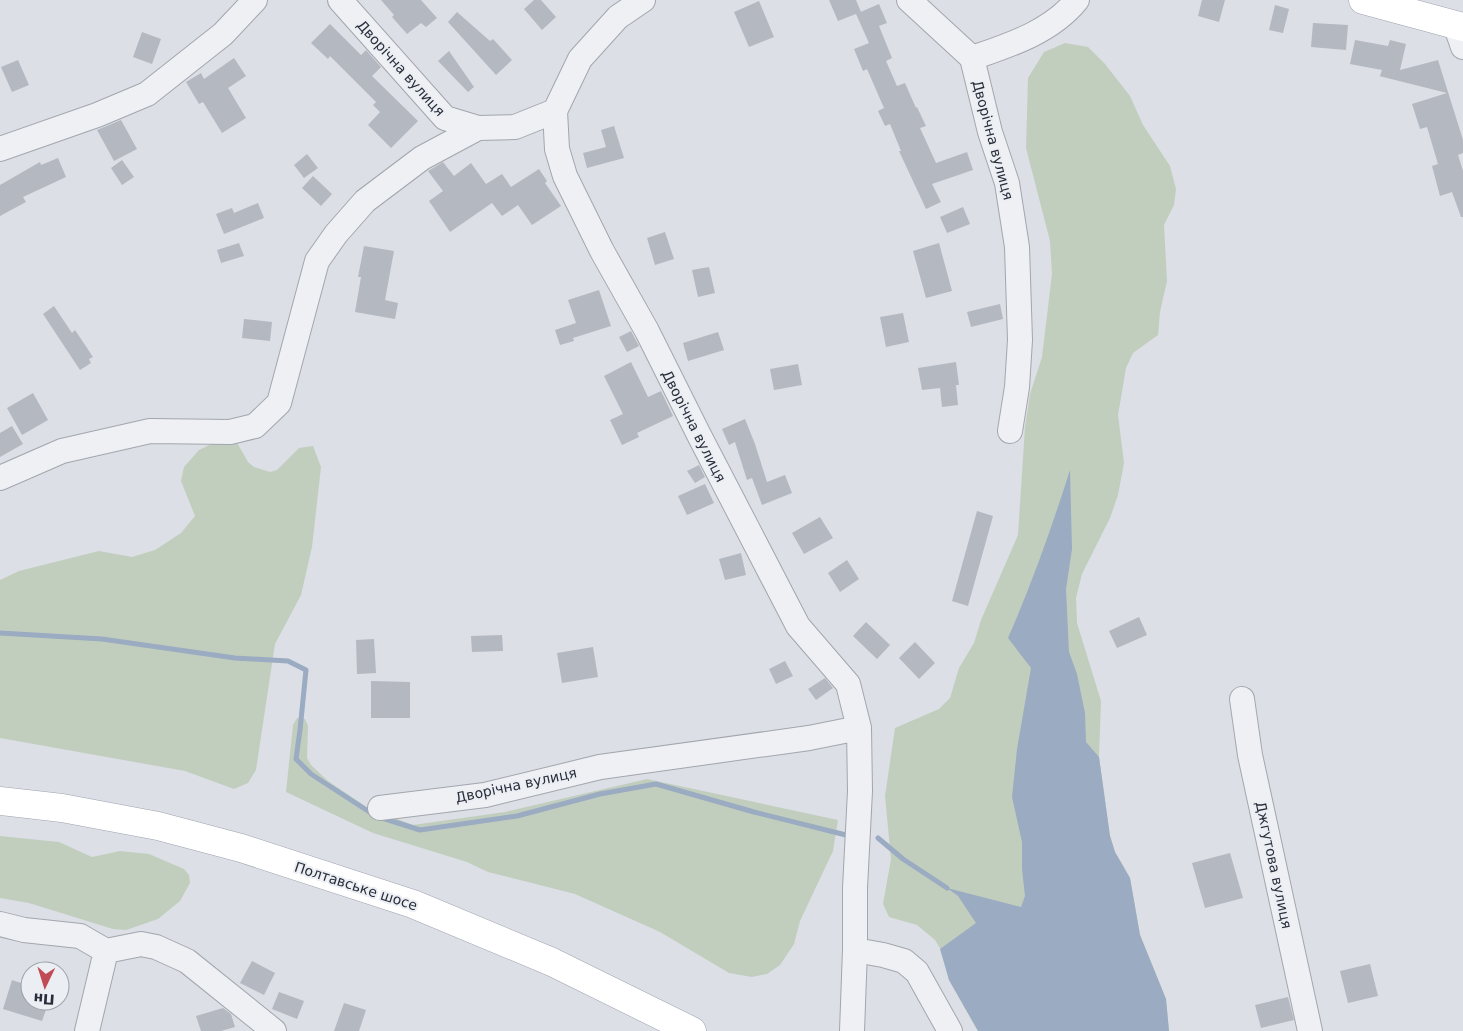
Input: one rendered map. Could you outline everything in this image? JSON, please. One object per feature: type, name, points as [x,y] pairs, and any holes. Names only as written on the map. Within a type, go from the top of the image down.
[{"type":"main road","points":[[1363,0],[1460,32]]},
{"type":"main road","name":"Полтавське шосе","points":[[0,801],[62,808],[158,826],[241,848],[404,901],[552,962],[692,1031]]},
{"type":"street","points":[[0,149],[97,115],[147,94],[223,34],[255,0]]},
{"type":"street","name":"Дворічна вулиця","points":[[340,0],[445,118],[478,128],[515,127],[555,111]]},
{"type":"street","name":"Дворічна вулиця","points":[[643,0],[618,18],[580,59],[555,111],[557,149],[564,176],[602,251],[647,332],[698,435],[798,626],[848,684],[859,728],[860,792],[855,888],[852,1031]]},
{"type":"street","points":[[909,0],[972,58],[1032,35],[1068,10],[1077,0]]},
{"type":"street","name":"Дворічна вулиця","points":[[972,58],[990,132],[1007,183],[1017,248],[1020,340],[1017,387],[1010,431]]},
{"type":"street","points":[[0,478],[62,451],[150,431],[230,432],[255,426],[279,403],[317,261],[336,234],[364,201],[408,168],[422,158],[478,128]]},
{"type":"street","name":"Джгутова вулиця","points":[[1242,699],[1250,755],[1310,1031]]},
{"type":"street","name":"Дворічна вулиця","points":[[380,808],[485,795],[600,767],[809,738],[859,728]]},
{"type":"street","points":[[0,924],[24,930],[80,936],[106,951],[141,944],[156,947],[187,961],[274,1031]]},
{"type":"street","points":[[855,950],[884,954],[904,961],[917,972],[950,1031]]},
{"type":"street","points":[[87,1031],[106,951]]},
{"type":"green space","points":[[1065,43],[1088,47],[1105,64],[1130,96],[1143,125],[1170,166],[1176,189],[1174,205],[1164,225],[1167,281],[1160,312],[1158,335],[1133,353],[1126,368],[1118,415],[1124,463],[1118,495],[1110,518],[1082,574],[1076,598],[1077,623],[1101,701],[1099,757],[1110,836],[1115,852],[1130,878],[1140,935],[1166,999],[1169,1031],[978,1031],[949,980],[943,953],[935,940],[917,925],[889,917],[883,904],[891,859],[885,796],[895,728],[939,709],[950,698],[959,668],[974,643],[981,620],[1018,535],[1025,427],[1030,394],[1042,357],[1052,274],[1050,241],[1026,148],[1028,78],[1044,52]]},
{"type":"green space","points":[[220,440],[236,441],[248,462],[254,467],[270,472],[277,470],[299,448],[313,446],[321,467],[312,547],[301,595],[275,644],[256,770],[248,783],[234,789],[185,771],[0,738],[0,580],[19,571],[99,551],[132,557],[155,550],[181,533],[195,516],[181,481],[184,467],[199,450]]},
{"type":"green space","points":[[297,718],[305,719],[308,726],[307,758],[311,765],[328,781],[368,808],[413,825],[505,812],[647,779],[838,820],[833,851],[800,921],[794,944],[780,965],[767,974],[752,977],[729,973],[660,932],[575,894],[488,872],[467,862],[373,833],[286,792],[293,725]]},
{"type":"green space","points":[[0,836],[59,842],[92,857],[120,851],[149,854],[184,869],[189,875],[190,883],[180,901],[158,919],[126,930],[113,929],[29,903],[0,898]]},
{"type":"water","points":[[1070,470],[1072,549],[1066,589],[1069,652],[1077,674],[1085,713],[1086,742],[1099,757],[1110,836],[1115,852],[1130,878],[1140,935],[1166,999],[1169,1031],[978,1031],[949,980],[940,949],[976,923],[958,896],[947,888],[1021,907],[1025,896],[1022,842],[1012,797],[1017,749],[1031,668],[1008,638],[1041,555]]},
{"type":"building","points":[[381,0],[421,0],[437,18],[426,27],[421,23],[407,34],[392,17],[394,15]]},
{"type":"building","points":[[534,0],[541,0],[556,17],[542,30],[524,9]]},
{"type":"building","points":[[829,0],[856,0],[861,12],[838,21]]},
{"type":"building","points":[[1202,0],[1225,0],[1219,22],[1198,16]]},
{"type":"building","points":[[759,1],[774,37],[749,47],[734,12]]},
{"type":"building","points":[[879,4],[887,23],[879,26],[892,58],[886,61],[897,86],[905,83],[917,107],[926,126],[920,128],[936,163],[967,152],[973,170],[932,184],[941,202],[926,209],[899,151],[901,151],[890,124],[885,126],[878,111],[884,108],[867,69],[863,71],[854,49],[869,43],[856,14]]},
{"type":"building","points":[[1275,5],[1289,9],[1283,33],[1269,30]]},
{"type":"building","points":[[457,12],[490,41],[493,39],[512,60],[496,75],[448,22]]},
{"type":"building","points":[[1313,23],[1348,25],[1346,50],[1311,47]]},
{"type":"building","points":[[330,24],[361,55],[366,50],[381,67],[372,76],[418,121],[391,148],[368,125],[380,112],[373,105],[376,102],[330,56],[328,59],[311,43]]},
{"type":"building","points":[[142,32],[161,39],[152,64],[133,57]]},
{"type":"building","points":[[1355,40],[1388,46],[1390,40],[1406,44],[1400,70],[1438,60],[1463,140],[1463,153],[1458,155],[1463,171],[1463,217],[1461,217],[1452,192],[1440,196],[1432,166],[1438,164],[1427,127],[1420,129],[1412,104],[1447,93],[1379,76],[1382,70],[1350,64]]},
{"type":"building","points":[[449,51],[474,87],[468,92],[438,61]]},
{"type":"building","points":[[234,58],[246,76],[228,88],[246,118],[222,133],[203,102],[199,104],[186,82],[201,73],[204,79]]},
{"type":"building","points":[[18,60],[29,85],[12,92],[1,67]]},
{"type":"building","points":[[121,120],[137,149],[114,161],[97,130]]},
{"type":"building","points":[[614,126],[624,158],[587,168],[583,153],[606,147],[601,130]]},
{"type":"building","points":[[307,154],[318,168],[304,178],[294,165]]},
{"type":"building","points":[[58,158],[66,177],[23,197],[26,202],[0,216],[0,185],[40,162],[41,165]]},
{"type":"building","points":[[122,160],[134,177],[122,185],[111,168]]},
{"type":"building","points":[[443,162],[454,176],[471,163],[486,184],[502,174],[511,187],[539,169],[547,181],[545,183],[561,206],[532,225],[518,205],[502,216],[492,203],[450,232],[429,201],[443,191],[428,171]]},
{"type":"building","points":[[313,176],[332,194],[321,206],[302,188]]},
{"type":"building","points":[[258,203],[264,218],[224,234],[216,214],[232,208],[234,213]]},
{"type":"building","points":[[963,207],[970,224],[947,233],[940,217]]},
{"type":"building","points":[[665,232],[674,259],[655,265],[647,238]]},
{"type":"building","points":[[239,243],[244,256],[221,263],[217,250]]},
{"type":"building","points":[[939,243],[952,291],[926,298],[913,251]]},
{"type":"building","points":[[364,246],[394,251],[385,300],[398,303],[395,319],[355,312],[361,277],[358,277]]},
{"type":"building","points":[[709,267],[715,293],[698,297],[692,270]]},
{"type":"building","points":[[599,290],[611,326],[573,338],[574,341],[560,345],[555,330],[576,323],[568,300]]},
{"type":"building","points":[[1000,304],[1003,319],[971,327],[967,312]]},
{"type":"building","points":[[54,306],[72,333],[75,330],[93,357],[89,359],[91,363],[80,370],[43,314]]},
{"type":"building","points":[[903,313],[909,342],[886,347],[880,317]]},
{"type":"building","points":[[244,319],[272,322],[270,341],[242,338]]},
{"type":"building","points":[[631,331],[639,346],[627,352],[619,337]]},
{"type":"building","points":[[718,332],[724,350],[688,361],[683,343]]},
{"type":"building","points":[[631,362],[648,397],[661,391],[673,416],[637,433],[639,437],[622,445],[610,420],[623,414],[604,376]]},
{"type":"building","points":[[956,362],[959,385],[956,385],[958,405],[942,407],[940,388],[922,390],[918,368]]},
{"type":"building","points":[[798,364],[802,385],[774,390],[770,369]]},
{"type":"building","points":[[33,393],[48,420],[22,435],[7,408]]},
{"type":"building","points":[[745,419],[767,482],[785,475],[792,493],[762,505],[752,478],[747,480],[735,442],[729,445],[722,429]]},
{"type":"building","points":[[12,426],[23,444],[0,457],[0,433]]},
{"type":"building","points":[[699,465],[705,477],[695,483],[687,471]]},
{"type":"building","points":[[705,484],[714,503],[687,515],[678,496]]},
{"type":"building","points":[[977,511],[993,516],[968,606],[952,601]]},
{"type":"building","points":[[820,517],[833,538],[804,554],[792,533]]},
{"type":"building","points":[[741,553],[746,575],[725,580],[719,559]]},
{"type":"building","points":[[847,560],[859,579],[840,592],[828,573]]},
{"type":"building","points":[[1139,617],[1147,635],[1117,648],[1109,631]]},
{"type":"building","points":[[866,622],[890,645],[877,659],[853,636]]},
{"type":"building","points":[[502,635],[503,651],[472,652],[471,636]]},
{"type":"building","points":[[374,639],[376,673],[357,674],[356,640]]},
{"type":"building","points":[[915,642],[935,663],[919,679],[899,658]]},
{"type":"building","points":[[593,647],[598,677],[562,683],[557,653]]},
{"type":"building","points":[[785,661],[793,676],[776,684],[769,669]]},
{"type":"building","points":[[825,678],[833,688],[816,700],[808,689]]},
{"type":"building","points":[[371,681],[410,682],[410,718],[371,718]]},
{"type":"building","points":[[1230,853],[1243,898],[1205,908],[1192,863]]},
{"type":"building","points":[[252,961],[275,973],[264,995],[240,983]]},
{"type":"building","points":[[1370,964],[1378,996],[1348,1003],[1340,971]]},
{"type":"building","points":[[12,980],[20,983],[20,1011],[46,1011],[42,1021],[3,1009]]},
{"type":"building","points":[[279,992],[304,1001],[297,1019],[272,1009]]},
{"type":"building","points":[[1288,997],[1294,1020],[1261,1028],[1255,1005]]},
{"type":"building","points":[[344,1003],[366,1010],[359,1031],[334,1031]]},
{"type":"building","points":[[223,1008],[231,1014],[235,1027],[221,1031],[201,1031],[196,1016]]},
{"type":"waterway","points":[[0,633],[102,639],[235,658],[288,661],[306,670],[296,759],[311,774],[374,815]]},
{"type":"waterway","points":[[382,818],[420,830],[517,816],[600,794],[656,784],[754,812],[846,835]]},
{"type":"waterway","points":[[878,838],[903,859],[947,888]]}]
